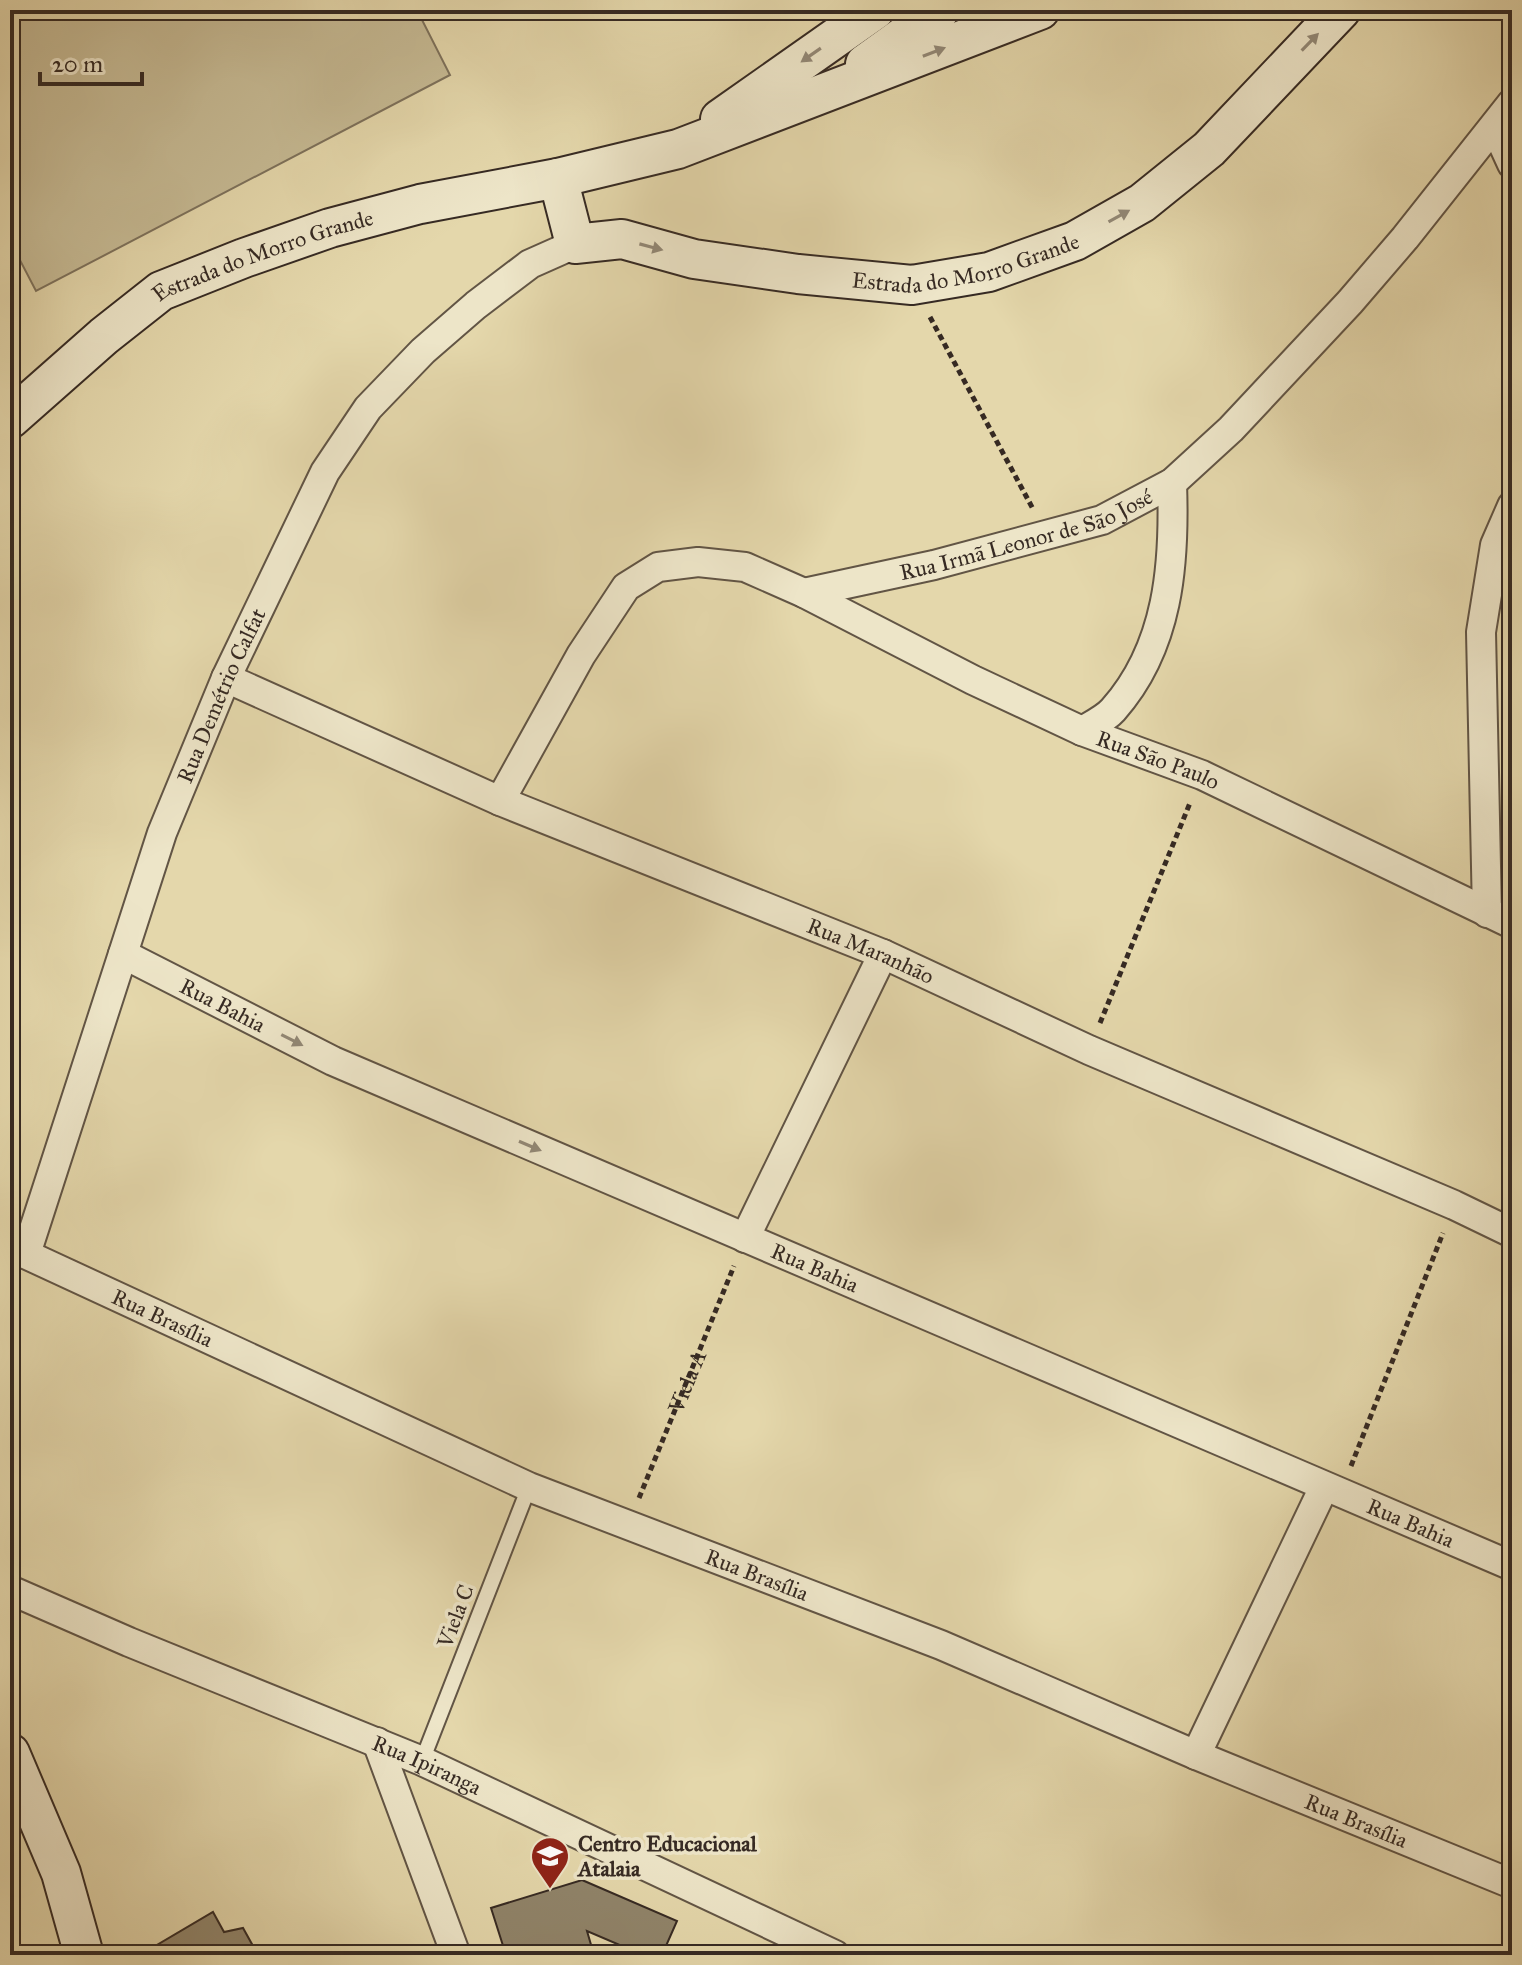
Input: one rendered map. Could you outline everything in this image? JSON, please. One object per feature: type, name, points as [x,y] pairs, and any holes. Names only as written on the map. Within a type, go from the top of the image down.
[{"type":"street","name":"Estrada do Morro Grande","points":[[678,149],[875,10]]},
{"type":"street","name":"Estrada do Morro Grande","points":[[820,96],[940,10]]},
{"type":"street","name":"Estrada do Morro Grande","points":[[10,419],[104,336],[161,291],[244,258],[330,228],[420,204],[558,178],[678,149],[1040,10]]},
{"type":"street","name":"Estrada do Morro Grande","points":[[575,244],[622,239],[694,259],[798,274],[912,285],[989,272],[1075,241],[1142,203],[1209,149],[1341,10]]},
{"type":"street","name":"Rua Irmã Leonor de São José","points":[[804,593],[934,565],[1102,520],[1172,483],[1231,429],[1280,373],[1350,302],[1512,103]]},
{"type":"street","points":[[1495,127],[1512,164]]},
{"type":"street","points":[[558,178],[575,244]]},
{"type":"street","name":"Rua Demétrio Calfat","points":[[18,1250],[123,954],[162,833],[226,678],[325,472],[368,408],[423,351],[530,264],[575,244]]},
{"type":"street","points":[[1082,731],[1111,713],[1131,684],[1161,624],[1171,551],[1172,483]]},
{"type":"street","points":[[1499,918],[1481,632],[1495,545],[1512,506]]},
{"type":"street","points":[[500,801],[581,655],[626,587],[658,567],[698,562],[745,567],[804,593]]},
{"type":"street","name":"Rua São Paulo","points":[[804,593],[973,680],[1082,731],[1202,775],[1499,918]]},
{"type":"street","name":"Rua Maranhão","points":[[226,678],[500,801],[883,954],[1089,1050],[1454,1205],[1512,1233]]},
{"type":"street","name":"Rua Bahia","points":[[123,954],[333,1061],[1512,1566]]},
{"type":"street","points":[[745,1238],[883,954]]},
{"type":"street","name":"Rua Brasília","points":[[18,1250],[529,1487],[941,1645],[1196,1755],[1512,1884]]},
{"type":"street","points":[[1196,1755],[1332,1490]]},
{"type":"street","name":"Rua Ipiranga","points":[[10,1590],[129,1642],[422,1761],[835,1955]]},
{"type":"street","points":[[377,1742],[456,1955]]},
{"type":"street","points":[[10,1753],[61,1873],[84,1955]]},
{"type":"lane","name":"Viela C","points":[[422,1761],[529,1487]]},
{"type":"path","points":[[912,285],[1047,534]]},
{"type":"path","points":[[1089,1050],[1202,775]]},
{"type":"path","points":[[1332,1490],[1454,1205]]},
{"type":"path","name":"Viela A","points":[[628,1524],[745,1238]]},
{"type":"shaded area","points":[[10,10],[417,10],[450,75],[36,291],[10,241]]},
{"type":"building","points":[[582,1880],[677,1921],[662,1955],[643,1955],[587,1931],[594,1955],[506,1955],[491,1908]]},
{"type":"building","points":[[213,1912],[224,1932],[243,1928],[258,1955],[140,1955]]},
{"type":"place","name":"Centro Educacional Atalaia","points":[[550,1890]]}]
